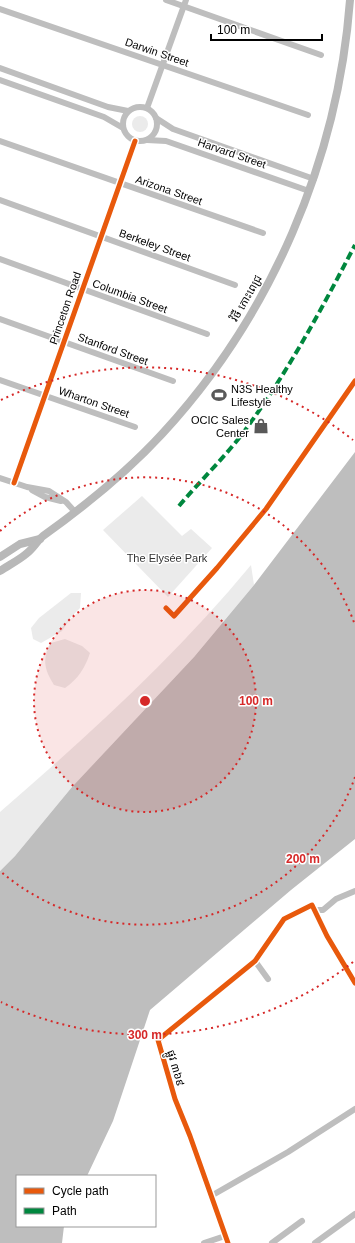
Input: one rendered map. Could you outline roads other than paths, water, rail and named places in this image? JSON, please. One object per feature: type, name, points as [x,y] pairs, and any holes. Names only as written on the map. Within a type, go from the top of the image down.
[{"type":"main road","name":"វិថី កោះពេជ្រ","points":[[0,571],[27,554],[41,538],[124,471],[162,434],[192,400],[217,366],[246,322],[270,281],[298,220],[314,179],[339,87],[345,55],[350,0]]},
{"type":"main road","name":"វិថី កោះពេជ្រ","points":[[0,557],[20,544],[41,538]]},
{"type":"street","points":[[166,0],[184,3],[321,55]]},
{"type":"street","points":[[147,108],[184,3]]},
{"type":"street","name":"Darwin Street","points":[[0,9],[308,115]]},
{"type":"street","points":[[0,68],[108,107],[128,111]]},
{"type":"street","points":[[0,80],[104,117],[123,128]]},
{"type":"street","points":[[35,93],[39,82]]},
{"type":"street","points":[[136,107],[147,108],[156,118],[155,132],[147,140],[135,141],[126,135],[123,128],[124,118],[128,111],[136,107]]},
{"type":"street","name":"Harvard Street","points":[[156,118],[173,129],[314,179]]},
{"type":"street","name":"Harvard Street","points":[[147,140],[166,141],[310,190]]},
{"type":"street","name":"Arizona Street","points":[[0,141],[263,234]]},
{"type":"street","name":"Princeton Road","points":[[14,483],[135,141]]},
{"type":"street","points":[[217,158],[221,146]]},
{"type":"street","name":"Berkeley Street","points":[[0,200],[235,285]]},
{"type":"street","name":"Columbia Street","points":[[0,259],[207,334]]},
{"type":"street","name":"Stanford Street","points":[[0,319],[173,381]]},
{"type":"street","name":"Wharton Street","points":[[0,380],[135,427]]},
{"type":"street","points":[[0,478],[27,487],[49,491],[66,502],[75,512]]},
{"type":"street","points":[[354,981],[327,936],[315,910],[323,910],[336,899],[355,891]]},
{"type":"street","name":"ផ្លូវ ៣៦៩","points":[[228,1243],[175,1099],[158,1040],[255,962],[284,919],[312,905],[315,910]]},
{"type":"street","points":[[255,962],[268,979]]},
{"type":"street","points":[[211,1196],[288,1152],[355,1109]]},
{"type":"street","points":[[315,1243],[355,1214]]},
{"type":"street","points":[[272,1243],[302,1221]]},
{"type":"street","points":[[204,1243],[225,1236]]},
{"type":"place","name":"N3S Healthy Lifestyle","points":[[219,395]]},
{"type":"place","name":"OCIC Sales Center","points":[[261,426]]},
{"type":"park label","name":"The Elysée Park","points":[[167,558]]}]
